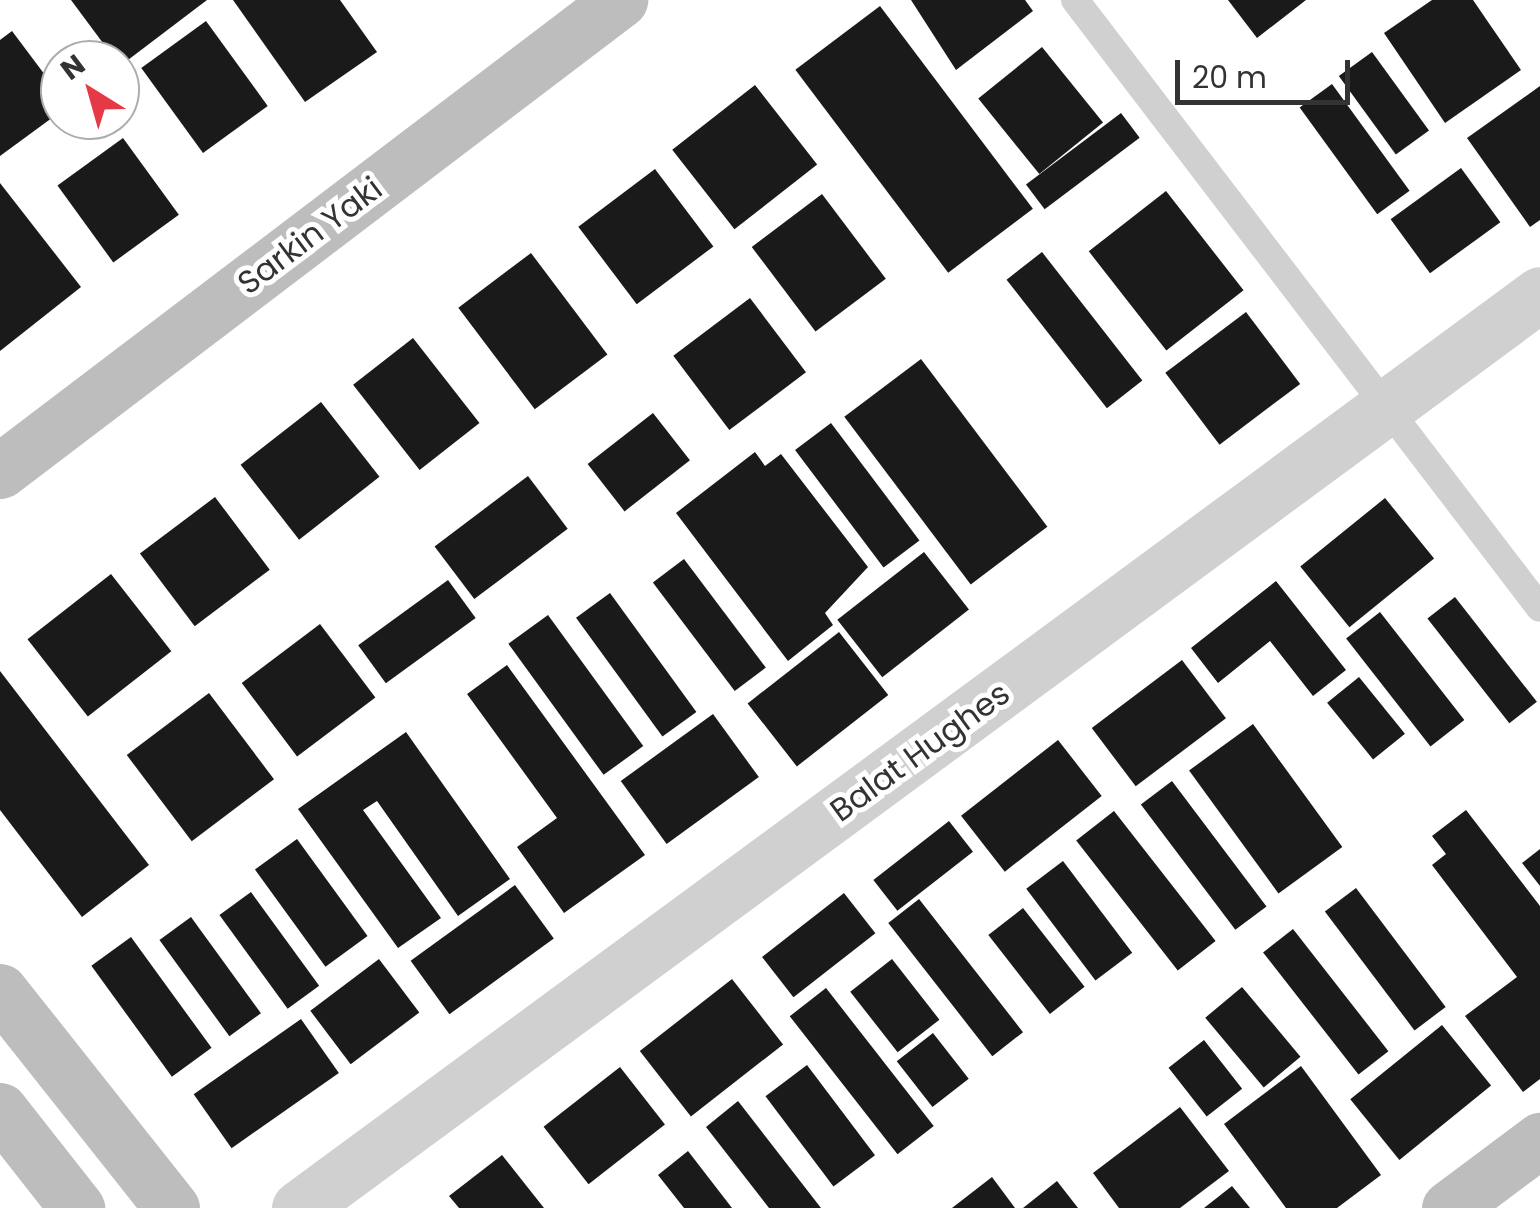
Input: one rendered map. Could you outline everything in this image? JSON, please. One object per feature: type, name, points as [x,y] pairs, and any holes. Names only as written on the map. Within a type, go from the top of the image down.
[{"type":"street","name":"Sarkin Yaki","points":[[0,471],[620,0]]},
{"type":"street","name":"Balat Hughes","points":[[299,1208],[1540,294]]},
{"type":"street","points":[[0,990],[172,1208]]},
{"type":"street","points":[[0,1110],[77,1208]]},
{"type":"street","points":[[1449,1208],[1540,1140]]},
{"type":"lane","points":[[1075,0],[1393,405],[1540,608]]},
{"type":"building","points":[[71,0],[207,0],[140,51],[140,40],[101,40]]},
{"type":"building","points":[[233,0],[340,0],[377,52],[305,102]]},
{"type":"building","points":[[911,0],[1025,0],[1033,11],[956,70]]},
{"type":"building","points":[[1228,0],[1306,0],[1257,38]]},
{"type":"building","points":[[1432,0],[1473,0],[1521,70],[1445,123],[1384,33]]},
{"type":"building","points":[[880,6],[1033,209],[948,273],[795,70]]},
{"type":"building","points":[[206,21],[268,106],[203,153],[141,68]]},
{"type":"building","points":[[12,31],[40,68],[40,127],[0,156],[0,40]]},
{"type":"building","points":[[1042,47],[1103,122],[1039,174],[978,99]]},
{"type":"building","points":[[1372,52],[1429,130],[1396,155],[1339,76]]},
{"type":"building","points":[[1332,84],[1410,191],[1377,214],[1300,108]]},
{"type":"building","points":[[755,85],[817,165],[734,229],[672,150]]},
{"type":"building","points":[[1540,86],[1540,220],[1530,227],[1467,138]]},
{"type":"building","points":[[1121,113],[1140,138],[1045,209],[1026,185]]},
{"type":"building","points":[[124,140],[179,215],[113,262],[57,186]]},
{"type":"building","points":[[1461,168],[1500,222],[1430,273],[1391,219]]},
{"type":"building","points":[[655,169],[713,246],[637,304],[578,227]]},
{"type":"building","points":[[0,183],[81,287],[0,351]]},
{"type":"building","points":[[1166,191],[1244,290],[1166,351],[1089,251]]},
{"type":"building","points":[[822,194],[886,279],[816,332],[752,247]]},
{"type":"building","points":[[1042,252],[1142,380],[1107,408],[1007,280]]},
{"type":"building","points":[[531,253],[607,354],[535,409],[458,308]]},
{"type":"building","points":[[750,298],[806,372],[729,430],[673,356]]},
{"type":"building","points":[[1246,312],[1300,384],[1220,445],[1165,373]]},
{"type":"building","points":[[413,338],[479,423],[420,470],[353,385]]},
{"type":"building","points":[[921,359],[1047,527],[971,584],[844,417]]},
{"type":"building","points":[[321,402],[379,477],[299,540],[241,465]]},
{"type":"building","points":[[653,413],[690,460],[625,511],[588,464]]},
{"type":"building","points":[[831,423],[919,540],[884,567],[795,450]]},
{"type":"building","points":[[755,452],[765,466],[781,454],[868,567],[825,613],[833,625],[788,661],[676,513]]},
{"type":"building","points":[[528,476],[568,529],[474,599],[435,546]]},
{"type":"building","points":[[215,497],[270,570],[195,626],[140,554]]},
{"type":"building","points":[[1385,498],[1434,559],[1349,627],[1300,567]]},
{"type":"building","points":[[924,552],[969,610],[882,677],[837,620]]},
{"type":"building","points":[[684,559],[766,668],[735,691],[653,582]]},
{"type":"building","points":[[111,574],[171,651],[88,716],[27,639]]},
{"type":"building","points":[[448,580],[476,618],[386,683],[358,645]]},
{"type":"building","points":[[1276,581],[1346,670],[1313,696],[1270,641],[1218,683],[1191,648]]},
{"type":"building","points":[[610,593],[696,712],[662,737],[576,618]]},
{"type":"building","points":[[1455,597],[1537,702],[1509,723],[1427,619]]},
{"type":"building","points":[[1380,612],[1464,720],[1430,746],[1346,638]]},
{"type":"building","points":[[548,615],[643,746],[604,775],[508,644]]},
{"type":"building","points":[[320,624],[375,697],[297,756],[242,683]]},
{"type":"building","points":[[839,632],[888,695],[797,766],[748,703]]},
{"type":"building","points":[[1182,660],[1226,718],[1136,786],[1092,728]]},
{"type":"building","points":[[507,665],[645,855],[564,913],[517,847],[557,818],[467,694]]},
{"type":"building","points":[[0,671],[149,865],[82,917],[0,810]]},
{"type":"building","points":[[1359,677],[1405,734],[1373,760],[1327,703]]},
{"type":"building","points":[[209,693],[274,779],[192,841],[127,755]]},
{"type":"building","points":[[713,714],[759,777],[667,844],[621,781]]},
{"type":"building","points":[[1253,724],[1342,847],[1278,893],[1189,770]]},
{"type":"building","points":[[406,732],[510,879],[458,916],[377,801],[363,810],[441,918],[398,948],[298,809]]},
{"type":"building","points":[[1058,740],[1102,796],[1005,872],[961,816]]},
{"type":"building","points":[[1172,781],[1266,906],[1235,930],[1141,804]]},
{"type":"building","points":[[1466,810],[1540,906],[1540,1079],[1523,1092],[1465,1016],[1517,977],[1432,865],[1446,854],[1432,836]]},
{"type":"building","points":[[1114,811],[1216,941],[1178,971],[1076,841]]},
{"type":"building","points":[[949,821],[973,852],[897,911],[873,880]]},
{"type":"building","points":[[297,839],[368,936],[325,967],[255,870]]},
{"type":"building","points":[[1540,849],[1540,886],[1522,863]]},
{"type":"building","points":[[1063,861],[1132,953],[1095,981],[1026,889]]},
{"type":"building","points":[[515,885],[554,938],[449,1014],[411,961]]},
{"type":"building","points":[[1356,888],[1446,1007],[1415,1030],[1325,911]]},
{"type":"building","points":[[251,892],[319,986],[288,1009],[219,915]]},
{"type":"building","points":[[844,893],[875,933],[793,997],[762,957]]},
{"type":"building","points":[[919,899],[1023,1032],[992,1056],[888,923]]},
{"type":"building","points":[[1023,908],[1085,987],[1050,1014],[988,935]]},
{"type":"building","points":[[191,917],[261,1013],[229,1036],[159,940]]},
{"type":"building","points":[[1293,929],[1388,1051],[1358,1075],[1263,952]]},
{"type":"building","points":[[131,937],[212,1048],[172,1077],[91,966]]},
{"type":"building","points":[[379,959],[419,1013],[351,1064],[310,1011]]},
{"type":"building","points":[[892,959],[939,1020],[898,1052],[850,992]]},
{"type":"building","points":[[732,979],[783,1044],[691,1116],[640,1051]]},
{"type":"building","points":[[1242,987],[1300,1057],[1264,1088],[1205,1018]]},
{"type":"building","points":[[826,988],[934,1126],[897,1154],[790,1016]]},
{"type":"building","points":[[301,1019],[339,1073],[232,1148],[194,1094]]},
{"type":"building","points":[[1442,1025],[1491,1086],[1399,1160],[1350,1099]]},
{"type":"building","points":[[933,1033],[969,1079],[932,1107],[897,1061]]},
{"type":"building","points":[[1204,1040],[1242,1089],[1207,1117],[1169,1068]]},
{"type":"building","points":[[807,1065],[875,1155],[833,1187],[765,1096]]},
{"type":"building","points":[[1301,1066],[1381,1175],[1337,1208],[1286,1208],[1224,1124]]},
{"type":"building","points":[[620,1067],[665,1125],[589,1184],[544,1127]]},
{"type":"building","points":[[738,1101],[821,1208],[769,1208],[706,1127]]},
{"type":"building","points":[[1180,1107],[1229,1171],[1180,1208],[1119,1208],[1093,1173]]},
{"type":"building","points":[[688,1151],[732,1208],[684,1208],[658,1175]]},
{"type":"building","points":[[502,1155],[544,1208],[459,1208],[449,1196]]},
{"type":"building","points":[[992,1177],[1015,1208],[952,1208]]},
{"type":"building","points":[[1057,1181],[1078,1208],[1023,1208]]},
{"type":"building","points":[[1232,1186],[1250,1208],[1204,1208]]}]
